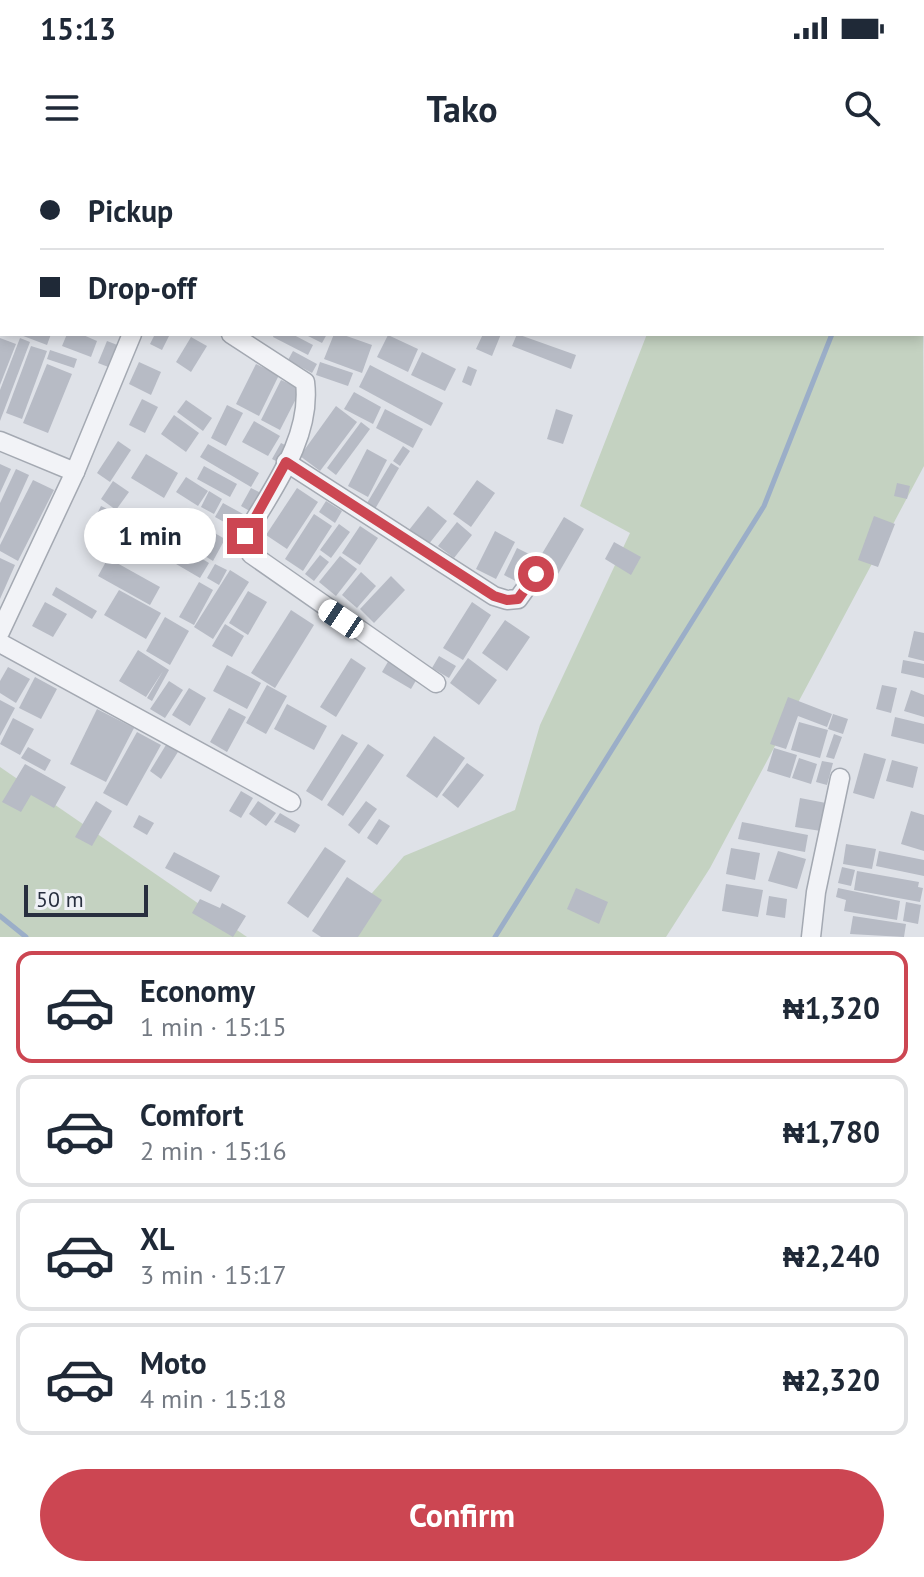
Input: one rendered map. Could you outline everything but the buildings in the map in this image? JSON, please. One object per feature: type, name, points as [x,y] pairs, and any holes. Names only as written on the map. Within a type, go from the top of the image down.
[{"type":"street","points":[[0,632],[75,472],[131,336]]},
{"type":"street","points":[[234,336],[305,382],[307,403],[300,436],[245,536],[251,554],[436,683]]},
{"type":"street","points":[[0,441],[75,472]]},
{"type":"street","points":[[286,462],[494,596],[518,599],[536,574]]},
{"type":"street","points":[[0,643],[291,802]]},
{"type":"street","points":[[811,937],[816,892],[840,778]]},
{"type":"green space","points":[[646,336],[923,336],[924,466],[710,868],[666,937],[334,937],[404,856],[515,810],[540,725],[630,533],[580,506]]},
{"type":"green space","points":[[0,767],[247,937],[0,937]]},
{"type":"waterway","points":[[495,937],[764,506],[831,336]]},
{"type":"waterway","points":[[0,916],[26,937]]},
{"type":"route","points":[[245,536],[286,462],[494,596],[518,599],[536,574]]}]
